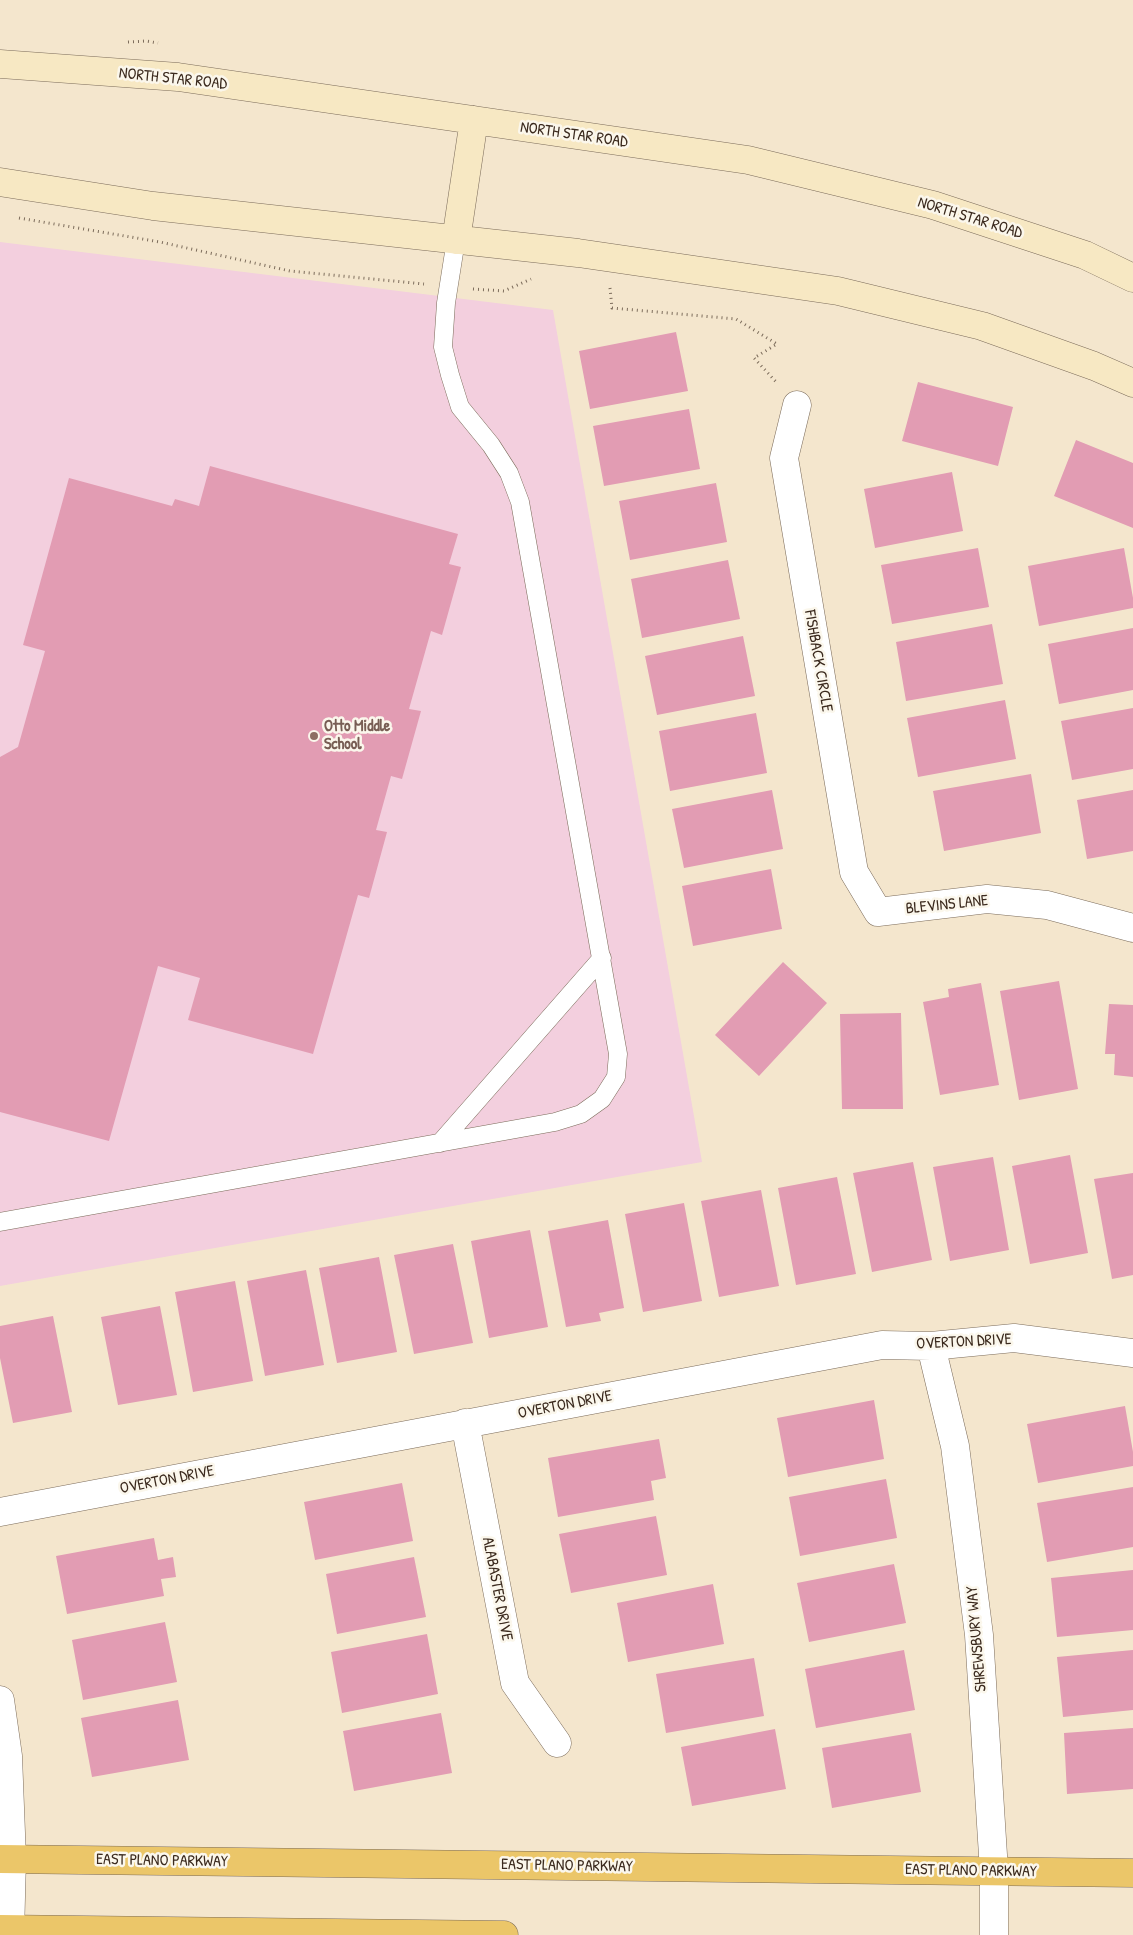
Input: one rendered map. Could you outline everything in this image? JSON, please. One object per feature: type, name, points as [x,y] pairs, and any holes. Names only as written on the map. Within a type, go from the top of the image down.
[{"type":"main road","name":"NORTH STAR ROAD","points":[[0,64],[178,77],[748,160],[933,205],[1085,254],[1133,278]]},
{"type":"main road","points":[[456,240],[474,120]]},
{"type":"main road","points":[[0,182],[153,206],[578,253],[838,291],[982,326],[1094,366],[1133,383]]},
{"type":"main road","name":"EAST PLANO PARKWAY","points":[[6,1859],[1133,1873]]},
{"type":"main road","points":[[7,1931],[504,1935]]},
{"type":"street","name":"FISHBACK CIRCLE","points":[[797,405],[784,458],[854,872],[878,912]]},
{"type":"street","name":"BLEVINS LANE","points":[[878,912],[988,899],[1047,905],[1133,928]]},
{"type":"street","name":"OVERTON DRIVE","points":[[0,1512],[882,1345],[930,1346],[1014,1338],[1133,1353]]},
{"type":"street","name":"SHREWSBURY WAY","points":[[930,1346],[955,1446],[979,1635],[994,1871],[994,1935]]},
{"type":"street","name":"ALABASTER DRIVE","points":[[465,1424],[515,1683],[557,1743]]},
{"type":"street","points":[[0,1700],[8,1756],[7,1931]]},
{"type":"lane","points":[[0,1222],[555,1122],[581,1114],[602,1099],[616,1077],[618,1054],[602,958],[520,502],[509,473],[460,407],[443,347],[446,303],[456,240]]},
{"type":"lane","points":[[440,1143],[602,958]]},
{"type":"shaded area","name":"Otto Middle School","points":[[0,242],[553,310],[702,1162],[0,1286]]},
{"type":"building","points":[[676,332],[688,391],[590,409],[579,351]]},
{"type":"building","points":[[918,382],[1013,407],[998,466],[902,441]]},
{"type":"building","points":[[689,409],[700,469],[604,486],[593,426]]},
{"type":"building","points":[[1076,440],[1133,463],[1133,528],[1054,496]]},
{"type":"building","points":[[210,466],[458,534],[449,564],[461,567],[442,635],[431,631],[409,709],[421,711],[402,779],[391,776],[376,830],[387,832],[369,898],[358,895],[313,1054],[188,1020],[200,978],[158,966],[109,1141],[0,1112],[0,757],[18,747],[45,651],[23,645],[69,478],[172,506],[175,499],[199,506]]},
{"type":"building","points":[[952,472],[963,531],[875,548],[864,489]]},
{"type":"building","points":[[716,483],[727,542],[630,560],[619,501]]},
{"type":"building","points":[[978,548],[989,607],[892,624],[881,565]]},
{"type":"building","points":[[1124,548],[1133,608],[1039,626],[1028,566]]},
{"type":"building","points":[[728,560],[740,619],[642,638],[631,579]]},
{"type":"building","points":[[992,624],[1003,684],[906,701],[896,642]]},
{"type":"building","points":[[1133,628],[1133,690],[1059,704],[1048,644]]},
{"type":"building","points":[[743,636],[755,696],[657,715],[645,656]]},
{"type":"building","points":[[1005,700],[1016,759],[918,777],[907,718]]},
{"type":"building","points":[[1133,708],[1133,769],[1072,780],[1061,721]]},
{"type":"building","points":[[756,713],[767,773],[670,791],[659,731]]},
{"type":"building","points":[[1031,774],[1041,833],[944,851],[933,791]]},
{"type":"building","points":[[772,790],[783,849],[684,868],[672,809]]},
{"type":"building","points":[[1133,790],[1133,851],[1087,859],[1077,800]]},
{"type":"building","points":[[771,869],[782,929],[693,946],[682,886]]},
{"type":"building","points":[[783,962],[827,1003],[759,1076],[715,1035]]},
{"type":"building","points":[[1059,981],[1078,1089],[1019,1100],[1000,991]]},
{"type":"building","points":[[981,983],[999,1085],[940,1095],[923,1002],[949,997],[948,989]]},
{"type":"building","points":[[1109,1004],[1133,1005],[1133,1077],[1114,1075],[1115,1054],[1105,1054]]},
{"type":"building","points":[[901,1013],[903,1109],[842,1109],[840,1014]]},
{"type":"building","points":[[1070,1155],[1088,1253],[1030,1264],[1012,1166]]},
{"type":"building","points":[[993,1157],[1009,1250],[950,1261],[933,1167]]},
{"type":"building","points":[[913,1162],[932,1260],[872,1272],[853,1173]]},
{"type":"building","points":[[1133,1173],[1133,1275],[1112,1279],[1094,1179]]},
{"type":"building","points":[[837,1177],[856,1274],[796,1285],[778,1188]]},
{"type":"building","points":[[761,1190],[779,1286],[719,1297],[701,1201]]},
{"type":"building","points":[[684,1203],[702,1301],[643,1312],[625,1214]]},
{"type":"building","points":[[608,1220],[624,1308],[599,1313],[601,1321],[566,1327],[548,1231]]},
{"type":"building","points":[[530,1230],[548,1327],[489,1338],[471,1241]]},
{"type":"building","points":[[453,1244],[473,1343],[414,1354],[394,1255]]},
{"type":"building","points":[[379,1257],[397,1352],[337,1363],[319,1268]]},
{"type":"building","points":[[306,1270],[324,1365],[265,1376],[247,1281]]},
{"type":"building","points":[[235,1281],[253,1381],[193,1392],[175,1292]]},
{"type":"building","points":[[160,1306],[177,1395],[118,1405],[101,1317]]},
{"type":"building","points":[[53,1316],[72,1412],[13,1423],[0,1358],[0,1326]]},
{"type":"building","points":[[874,1400],[884,1459],[788,1477],[777,1418]]},
{"type":"building","points":[[1125,1406],[1133,1452],[1133,1466],[1038,1483],[1027,1424]]},
{"type":"building","points":[[659,1439],[666,1478],[651,1481],[654,1500],[558,1517],[548,1458]]},
{"type":"building","points":[[886,1479],[897,1538],[800,1556],[789,1497]]},
{"type":"building","points":[[402,1483],[413,1541],[315,1560],[304,1502]]},
{"type":"building","points":[[1133,1487],[1133,1547],[1047,1562],[1037,1503]]},
{"type":"building","points":[[656,1516],[667,1575],[571,1593],[559,1534]]},
{"type":"building","points":[[154,1538],[158,1560],[173,1557],[176,1577],[161,1579],[164,1596],[67,1614],[56,1556]]},
{"type":"building","points":[[414,1557],[426,1617],[337,1634],[326,1574]]},
{"type":"building","points":[[894,1564],[906,1623],[809,1642],[797,1583]]},
{"type":"building","points":[[1133,1570],[1133,1630],[1057,1637],[1051,1578]]},
{"type":"building","points":[[713,1584],[724,1644],[628,1662],[617,1603]]},
{"type":"building","points":[[165,1622],[177,1682],[83,1700],[72,1640]]},
{"type":"building","points":[[427,1634],[438,1694],[342,1713],[331,1652]]},
{"type":"building","points":[[904,1650],[915,1710],[816,1728],[805,1669]]},
{"type":"building","points":[[1133,1650],[1133,1710],[1063,1717],[1057,1657]]},
{"type":"building","points":[[754,1658],[764,1716],[666,1733],[656,1674]]},
{"type":"building","points":[[178,1700],[189,1760],[92,1777],[81,1718]]},
{"type":"building","points":[[441,1713],[452,1773],[354,1791],[343,1731]]},
{"type":"building","points":[[1133,1728],[1133,1789],[1067,1794],[1064,1733]]},
{"type":"building","points":[[775,1729],[786,1789],[692,1806],[681,1747]]},
{"type":"building","points":[[911,1733],[921,1792],[832,1808],[822,1748]]},
{"type":"place","name":"Otto Middle School","points":[[314,736]]}]
